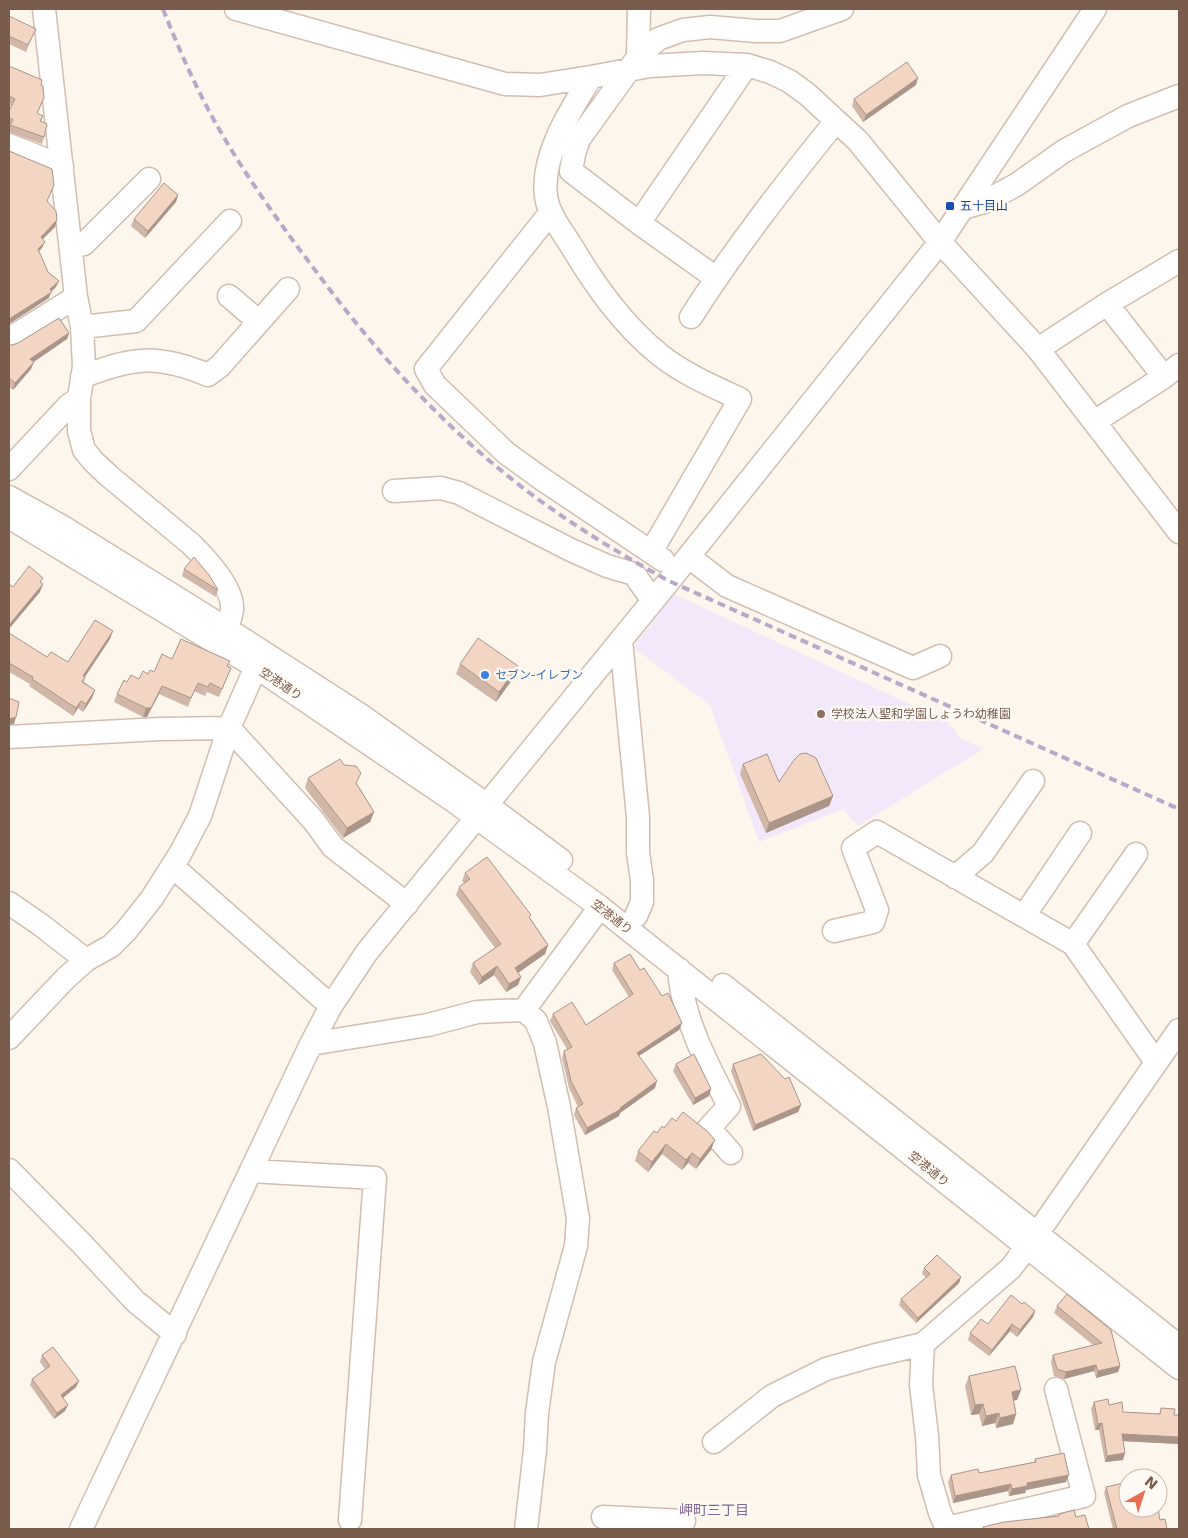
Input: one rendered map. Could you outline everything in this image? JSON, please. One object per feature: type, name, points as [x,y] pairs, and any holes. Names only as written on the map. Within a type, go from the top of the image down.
[{"type":"street","points":[[44,9],[72,247],[76,297],[82,327],[84,366],[79,431],[84,450],[109,476],[192,544],[203,556],[221,579],[230,596],[232,609],[227,629]]},
{"type":"street","points":[[633,63],[639,9]]},
{"type":"street","points":[[716,278],[571,171],[579,139],[633,63],[658,39],[683,30],[710,27],[780,31],[813,15],[842,9]]},
{"type":"street","points":[[81,1529],[311,1044],[331,1006],[368,952],[684,564],[940,242],[1095,9]]},
{"type":"street","points":[[246,10],[505,84],[540,85],[591,77],[633,63],[650,66],[677,64],[747,65],[770,72],[789,81],[807,94],[858,141],[878,164],[914,213],[1038,349],[1179,532]]},
{"type":"street","points":[[639,222],[747,65]]},
{"type":"street","points":[[591,77],[566,118],[551,157],[546,181],[546,198],[551,212],[615,312],[637,335],[661,356],[693,377],[740,399],[651,552]]},
{"type":"street","points":[[963,208],[984,202],[1016,185],[1064,151],[1128,116],[1179,96]]},
{"type":"street","points":[[691,317],[716,278],[836,121]]},
{"type":"street","points":[[9,145],[62,166]]},
{"type":"street","points":[[72,247],[84,244],[149,178]]},
{"type":"street","points":[[551,212],[426,369],[435,385],[506,452],[542,479],[651,552],[684,564],[727,586],[913,668],[940,656]]},
{"type":"street","points":[[82,327],[136,321],[230,221]]},
{"type":"street","points":[[1038,349],[1107,304],[1179,261]]},
{"type":"street","points":[[9,469],[68,406],[81,388],[123,363],[154,360],[178,364],[208,375],[220,366],[288,290]]},
{"type":"street","points":[[229,296],[259,322]]},
{"type":"street","points":[[9,339],[76,297]]},
{"type":"street","points":[[1094,422],[1172,371],[1107,304]]},
{"type":"street","points":[[394,491],[441,488],[459,493],[571,550],[607,566],[634,574],[653,601]]},
{"type":"street","name":"空港通り","points":[[9,497],[63,527],[359,714],[679,969],[1032,1240],[1179,1346]]},
{"type":"street","name":"空港通り","points":[[9,517],[256,667],[482,811],[636,916],[1032,1240],[1179,1368]]},
{"type":"street","points":[[621,640],[638,817],[638,853],[642,880],[642,902],[636,916]]},
{"type":"street","points":[[9,1038],[66,978],[86,960],[111,946],[126,931],[152,898],[200,816],[229,728],[256,667]]},
{"type":"street","points":[[9,738],[160,729],[229,728],[313,820],[333,847],[407,904]]},
{"type":"street","points":[[955,878],[983,853],[1032,781]]},
{"type":"street","points":[[834,931],[873,922],[877,910],[853,848],[877,832],[1073,944],[1156,1062]]},
{"type":"street","points":[[1024,916],[1080,833]]},
{"type":"street","points":[[1073,944],[1136,854]]},
{"type":"street","points":[[172,866],[331,1006]]},
{"type":"street","points":[[9,903],[86,960]]},
{"type":"street","points":[[524,1010],[600,907]]},
{"type":"street","points":[[679,969],[680,991],[694,1031],[729,1106],[709,1128],[731,1153]]},
{"type":"street","points":[[311,1044],[428,1025],[477,1012],[524,1010],[536,1022],[545,1043],[561,1116],[578,1218],[576,1246],[544,1362],[526,1529]]},
{"type":"street","points":[[714,1442],[772,1396],[826,1369],[923,1344],[1011,1268],[1179,1030]]},
{"type":"street","points":[[9,1170],[135,1301],[175,1334]]},
{"type":"street","points":[[252,1171],[375,1178],[350,1520]]},
{"type":"street","points":[[923,1344],[921,1385],[929,1475],[940,1513],[947,1529],[1084,1496],[1056,1390]]},
{"type":"street","points":[[603,1517],[684,1521],[679,1529]]},
{"type":"shaded area","name":"学校法人聖和学園しょうわ幼稚園","points":[[674,594],[948,722],[960,738],[983,749],[858,826],[843,809],[759,842],[710,705],[633,647]]},
{"type":"building","points":[[9,16],[36,29],[28,45],[9,36]]},
{"type":"building","points":[[907,62],[918,78],[866,115],[854,99]]},
{"type":"building","points":[[9,66],[42,80],[41,85],[43,86],[44,98],[37,113],[43,116],[40,121],[47,124],[44,137],[10,125],[13,120],[9,117],[9,111],[15,99],[9,96]]},
{"type":"building","points":[[9,151],[52,169],[54,185],[47,201],[56,211],[57,220],[41,237],[45,242],[38,249],[48,272],[59,281],[50,289],[52,292],[9,319]]},
{"type":"building","points":[[164,183],[178,195],[148,231],[134,219]]},
{"type":"building","points":[[59,318],[69,333],[30,359],[34,362],[15,383],[9,378],[9,345],[18,343]]},
{"type":"building","points":[[194,557],[209,575],[218,590],[184,569]]},
{"type":"building","points":[[29,566],[43,578],[40,582],[43,584],[9,625],[9,584],[13,587]]},
{"type":"building","points":[[95,620],[113,631],[83,676],[85,677],[82,682],[95,690],[86,704],[81,701],[76,708],[32,679],[33,677],[9,663],[9,633],[47,657],[51,652],[68,662]]},
{"type":"building","name":"セブン-イレブン","points":[[478,638],[518,666],[499,692],[460,664]]},
{"type":"building","points":[[181,639],[230,661],[227,666],[231,668],[222,689],[210,683],[208,687],[198,683],[191,698],[162,686],[151,708],[146,708],[117,694],[124,680],[127,682],[131,675],[139,679],[143,671],[148,674],[150,670],[154,672],[162,654],[172,659]]},
{"type":"building","points":[[9,698],[19,702],[16,717],[9,719]]},
{"type":"building","points":[[806,753],[816,758],[833,796],[769,823],[743,764],[767,754],[779,782],[794,760],[800,754]]},
{"type":"building","points":[[340,759],[344,765],[356,766],[361,773],[356,783],[374,812],[347,828],[308,778]]},
{"type":"building","points":[[487,857],[531,915],[529,917],[548,945],[515,968],[521,977],[509,984],[497,966],[482,977],[473,963],[501,944],[459,887],[470,879],[465,873]]},
{"type":"building","points":[[630,954],[640,970],[644,968],[662,996],[668,993],[682,1023],[637,1053],[657,1081],[621,1109],[587,1128],[576,1108],[583,1104],[571,1081],[564,1051],[572,1047],[553,1014],[572,1002],[586,1025],[633,994],[614,963]]},
{"type":"building","points":[[694,1054],[711,1089],[695,1098],[676,1064]]},
{"type":"building","points":[[761,1054],[785,1079],[789,1077],[801,1105],[755,1125],[733,1064]]},
{"type":"building","points":[[683,1112],[707,1131],[715,1140],[700,1159],[692,1153],[686,1160],[666,1144],[652,1162],[638,1151],[654,1131],[657,1133],[662,1126],[664,1128],[672,1118],[676,1121]]},
{"type":"building","points":[[937,1255],[961,1277],[918,1318],[901,1299],[930,1274],[924,1268]]},
{"type":"building","points":[[1067,1294],[1111,1330],[1120,1366],[1098,1371],[1096,1365],[1066,1372],[1057,1369],[1053,1355],[1102,1343],[1057,1306]]},
{"type":"building","points":[[1011,1295],[1035,1311],[1020,1330],[1012,1324],[992,1350],[970,1333],[981,1319],[988,1324]]},
{"type":"building","points":[[53,1347],[79,1381],[61,1395],[68,1405],[57,1413],[32,1379],[50,1366],[42,1355]]},
{"type":"building","points":[[1015,1366],[1021,1390],[1012,1392],[1016,1414],[1000,1418],[999,1413],[986,1416],[983,1404],[975,1405],[969,1376]]},
{"type":"building","points":[[1108,1399],[1109,1405],[1122,1402],[1123,1412],[1160,1414],[1161,1408],[1175,1409],[1174,1415],[1179,1415],[1179,1437],[1122,1434],[1125,1453],[1107,1456],[1102,1423],[1098,1424],[1094,1402]]},
{"type":"building","points":[[1064,1453],[1069,1475],[1027,1483],[1027,1486],[1012,1489],[1011,1484],[955,1496],[951,1475],[978,1469],[979,1473],[1036,1462],[1035,1459]]},
{"type":"building","points":[[1118,1484],[1118,1518],[1165,1519],[1167,1529],[1117,1529],[1106,1487]]},
{"type":"building","points":[[1074,1510],[1076,1517],[1085,1515],[1089,1529],[983,1529],[983,1527],[1004,1522],[1059,1516],[1059,1514]]},
{"type":"railway","points":[[163,9],[187,66],[227,142],[279,221],[341,305],[429,405],[477,450],[522,487],[583,530],[669,581],[1179,809]]},
{"type":"place","name":"五十目山","points":[[950,206]]},
{"type":"place","name":"セブン-イレブン","points":[[485,675]]},
{"type":"place","name":"学校法人聖和学園しょうわ幼稚園","points":[[821,714]]},
{"type":"district","name":"岬町三丁目","points":[[714,1510]]}]
